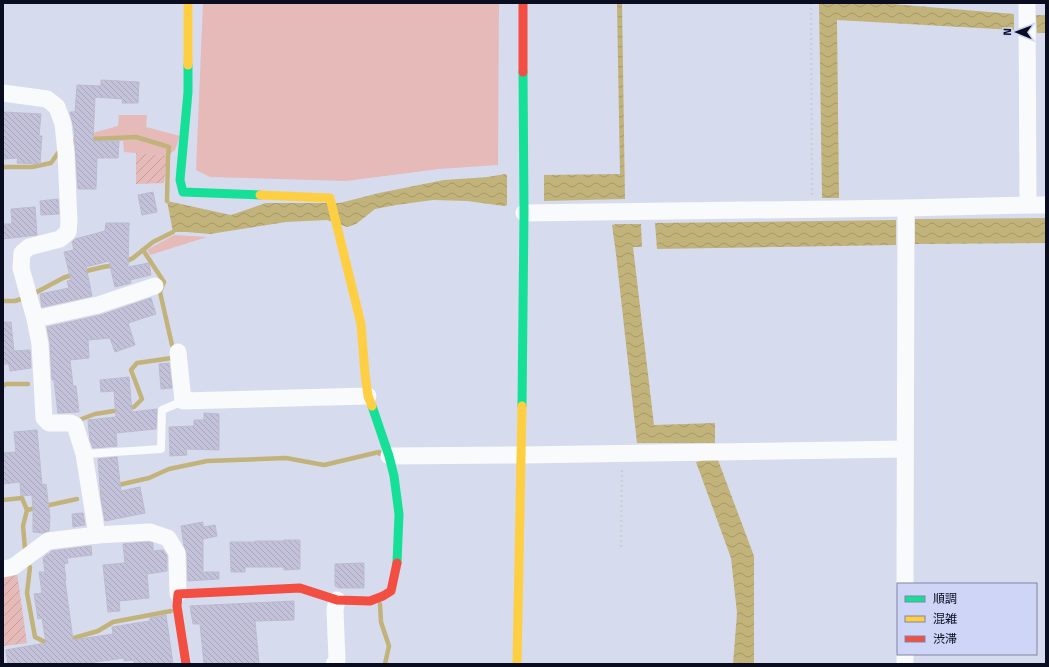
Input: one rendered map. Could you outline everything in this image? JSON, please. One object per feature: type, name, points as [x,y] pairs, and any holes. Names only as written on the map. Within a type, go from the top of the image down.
[{"type":"street","points":[[178,594],[300,588],[337,600],[370,600],[384,596],[391,591],[397,562],[399,514],[394,476],[389,456],[368,396],[361,324],[330,198],[183,192],[180,180],[188,92],[188,3]]},
{"type":"street","points":[[517,664],[522,455],[524,213],[523,3]]},
{"type":"street","points":[[1027,3],[1028,205]]},
{"type":"street","points":[[3,93],[46,98],[57,107],[63,124],[68,191],[68,232],[60,239],[29,247],[22,253],[21,268],[35,319],[40,344],[44,418],[49,423],[70,423],[75,425],[84,454],[97,535]]},
{"type":"street","points":[[524,213],[906,208],[1046,204]]},
{"type":"street","points":[[905,583],[906,208]]},
{"type":"street","points":[[35,319],[98,306],[155,286]]},
{"type":"street","points":[[178,352],[183,401],[368,396]]},
{"type":"street","points":[[389,456],[905,449]]},
{"type":"street","points":[[3,568],[13,567],[48,541],[97,535],[150,532],[168,538],[177,553],[177,606],[186,664]]},
{"type":"street","points":[[334,664],[337,660],[335,610],[337,600]]},
{"type":"lane","points":[[84,454],[161,449],[162,410],[183,401]]},
{"type":"path","points":[[811,3],[812,209]]},
{"type":"path","points":[[621,547],[622,453]]},
{"type":"shaded area","points":[[203,3],[499,3],[498,165],[439,169],[346,181],[210,177],[196,170]]},
{"type":"shaded area","points":[[119,115],[147,115],[146,127],[180,136],[175,150],[167,156],[124,152],[123,141],[95,140],[72,145],[71,139],[118,126]]},
{"type":"shaded area","points":[[136,153],[167,156],[164,183],[136,184]]},
{"type":"shaded area","points":[[174,235],[207,237],[150,255],[147,250]]},
{"type":"shaded area","points":[[17,573],[27,643],[4,646],[3,574]]},
{"type":"water","points":[[617,3],[622,3],[625,199],[544,201],[544,175],[620,174]]},
{"type":"water","points":[[819,3],[880,3],[1014,14],[1014,30],[837,20],[839,198],[822,198]]},
{"type":"water","points":[[1036,15],[1046,15],[1046,33],[1037,33]]},
{"type":"water","points":[[505,174],[507,175],[507,205],[504,206],[467,201],[433,200],[396,205],[375,209],[356,224],[347,227],[327,220],[286,222],[210,234],[173,232],[167,201],[231,215],[266,203],[340,203],[379,193],[444,180],[488,177]]},
{"type":"water","points":[[1046,218],[1046,243],[915,244],[915,219]]},
{"type":"water","points":[[896,220],[896,245],[657,249],[655,223]]},
{"type":"water","points":[[641,224],[642,247],[633,247],[654,425],[715,423],[715,443],[637,443],[612,225]]},
{"type":"water","points":[[718,460],[754,556],[754,664],[733,664],[737,613],[731,558],[696,462]]},
{"type":"building","points":[[101,80],[139,82],[138,103],[122,103],[123,99],[95,97],[93,141],[119,141],[118,158],[97,158],[96,189],[78,189],[74,129],[70,112],[75,112],[77,85],[101,86]]},
{"type":"building","points":[[3,112],[41,114],[39,136],[42,136],[40,164],[17,163],[18,158],[3,159]]},
{"type":"building","points":[[153,192],[157,212],[142,215],[138,195]]},
{"type":"building","points":[[58,199],[59,214],[41,215],[40,201]]},
{"type":"building","points":[[35,207],[37,235],[3,239],[3,224],[12,224],[11,209]]},
{"type":"building","points":[[106,223],[129,223],[128,267],[149,263],[151,275],[130,280],[131,283],[115,287],[109,261],[86,267],[92,296],[42,307],[40,294],[69,288],[67,281],[71,280],[64,252],[74,250],[72,242],[75,239],[105,231]]},
{"type":"building","points":[[151,298],[156,314],[128,323],[135,345],[115,352],[110,338],[88,340],[89,358],[70,360],[73,386],[76,386],[79,412],[58,413],[54,380],[52,380],[50,343],[47,327],[101,315]]},
{"type":"building","points":[[3,322],[11,322],[14,351],[30,350],[31,368],[10,371],[9,364],[3,364]]},
{"type":"building","points":[[169,363],[172,388],[161,389],[159,364]]},
{"type":"building","points":[[129,377],[132,412],[157,409],[156,429],[116,433],[117,446],[93,448],[90,440],[88,420],[116,417],[114,391],[101,392],[100,380]]},
{"type":"building","points":[[204,413],[219,414],[219,450],[186,449],[187,455],[170,456],[169,427],[194,426],[194,420],[204,420]]},
{"type":"building","points":[[37,430],[42,485],[46,484],[50,518],[49,531],[43,533],[33,532],[32,495],[21,496],[20,482],[3,484],[3,453],[16,452],[14,432]]},
{"type":"building","points":[[117,457],[121,491],[140,487],[145,513],[105,521],[101,499],[98,459]]},
{"type":"building","points":[[83,513],[85,525],[73,527],[72,514]]},
{"type":"building","points":[[203,522],[203,527],[215,525],[217,536],[203,539],[203,572],[219,572],[219,579],[188,581],[187,553],[184,546],[181,526]]},
{"type":"building","points":[[300,540],[300,569],[284,570],[284,567],[245,567],[245,572],[231,572],[230,542]]},
{"type":"building","points":[[153,543],[153,551],[163,550],[167,556],[167,571],[147,574],[149,598],[119,601],[120,611],[108,612],[103,565],[125,563],[123,544]]},
{"type":"building","points":[[91,546],[92,555],[67,558],[68,563],[64,564],[73,640],[113,634],[112,627],[150,621],[150,618],[166,615],[173,664],[134,664],[134,660],[124,661],[124,658],[82,664],[8,664],[6,650],[46,643],[42,618],[38,619],[34,594],[42,593],[39,572],[45,572],[43,558],[52,551]]},
{"type":"building","points":[[364,563],[364,588],[339,588],[335,586],[335,564]]},
{"type":"building","points":[[294,601],[294,620],[255,621],[259,664],[204,664],[200,624],[193,624],[190,606]]},
{"type":"waterway","points":[[87,140],[136,137],[169,147],[167,201]]},
{"type":"waterway","points":[[3,167],[32,167],[51,163],[58,153]]},
{"type":"waterway","points":[[123,263],[133,258],[153,242],[173,232]]},
{"type":"waterway","points":[[143,250],[164,282],[160,292],[172,345]]},
{"type":"waterway","points":[[82,272],[116,265]]},
{"type":"waterway","points":[[35,293],[63,278],[75,274]]},
{"type":"waterway","points":[[3,301],[15,301],[24,298]]},
{"type":"waterway","points":[[127,408],[134,407],[142,399],[131,370],[137,363],[172,358]]},
{"type":"waterway","points":[[3,386],[6,384],[28,384]]},
{"type":"waterway","points":[[79,420],[95,414],[120,410]]},
{"type":"waterway","points":[[114,486],[149,478],[169,469],[207,461],[286,458],[324,465],[379,452],[380,454]]},
{"type":"waterway","points":[[3,500],[22,498],[27,510],[23,526],[25,549]]},
{"type":"waterway","points":[[27,510],[77,499]]},
{"type":"waterway","points":[[30,567],[27,593],[35,637],[50,644]]},
{"type":"waterway","points":[[380,604],[381,622],[389,646],[385,664]]},
{"type":"waterway","points":[[67,640],[98,631],[113,622],[171,611]]},
{"type":"traffic: fast","points":[[188,65],[188,92],[180,180],[183,192],[260,195]]},
{"type":"traffic: fast","points":[[522,406],[524,213],[523,72]]},
{"type":"traffic: fast","points":[[372,406],[389,456],[394,476],[399,514],[397,563]]},
{"type":"traffic: slow","points":[[188,3],[188,65]]},
{"type":"traffic: slow","points":[[260,195],[330,198],[361,324],[365,374],[368,396],[372,406]]},
{"type":"traffic: slow","points":[[517,664],[522,406]]},
{"type":"traffic: jam","points":[[523,3],[523,72]]},
{"type":"traffic: jam","points":[[186,664],[177,606],[178,594],[300,588],[337,600],[370,601],[391,591],[397,563]]}]
